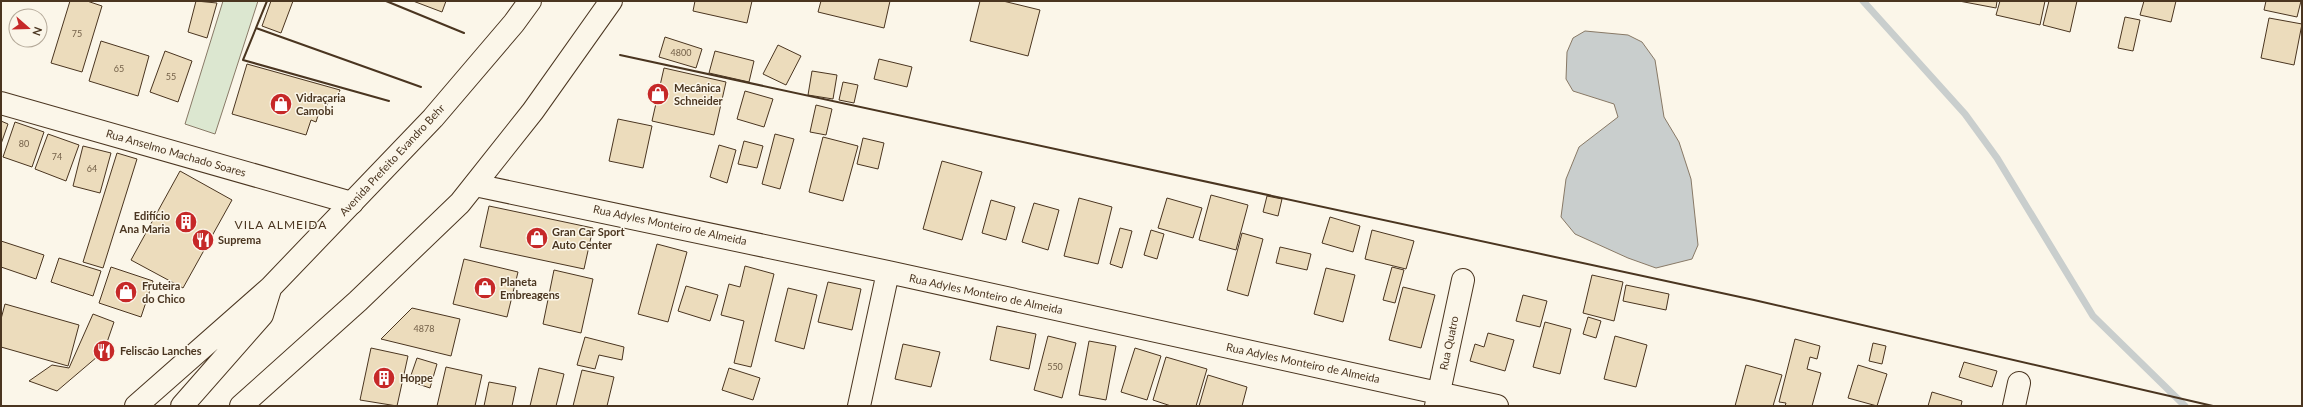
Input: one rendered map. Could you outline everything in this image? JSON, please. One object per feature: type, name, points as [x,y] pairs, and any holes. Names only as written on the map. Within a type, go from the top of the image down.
[{"type":"main road","name":"Avenida Prefeito Evandro Behr","points":[[136,406],[270,288],[352,203],[464,82],[530,1]]},
{"type":"main road","points":[[242,406],[358,301],[460,203],[533,111],[611,1]]},
{"type":"main road","name":"Rua Anselmo Machado Soares","points":[[1,103],[352,203]]},
{"type":"main road","name":"Rua Adyles Monteiro de Almeida","points":[[475,185],[888,272],[1437,400],[1497,406]]},
{"type":"main road","points":[[859,406],[888,272]]},
{"type":"main road","name":"Rua Quatro","points":[[1437,400],[1463,280]]},
{"type":"main road","points":[[182,406],[262,315],[270,288]]},
{"type":"main road","points":[[2014,406],[2020,383]]},
{"type":"green space","points":[[223,1],[258,1],[215,134],[185,124]]},
{"type":"shaded area","points":[[1585,31],[1628,35],[1642,42],[1655,60],[1664,117],[1679,142],[1691,179],[1698,245],[1692,259],[1656,268],[1628,258],[1575,234],[1561,217],[1566,179],[1579,147],[1618,117],[1614,104],[1573,91],[1566,79],[1567,52],[1573,38]]},
{"type":"building","points":[[70,1],[87,1],[102,6],[82,72],[51,63]]},
{"type":"building","points":[[196,1],[217,3],[207,38],[188,32]]},
{"type":"building","points":[[271,1],[293,1],[281,33],[262,26]]},
{"type":"building","points":[[413,1],[446,1],[442,12]]},
{"type":"building","points":[[695,1],[752,1],[747,23],[693,11]]},
{"type":"building","points":[[821,1],[890,1],[884,28],[818,12]]},
{"type":"building","points":[[980,1],[1003,1],[1040,10],[1028,56],[970,41]]},
{"type":"building","points":[[1959,1],[1997,1],[1996,8]]},
{"type":"building","points":[[2000,1],[2045,1],[2040,25],[1996,15]]},
{"type":"building","points":[[2049,1],[2077,1],[2070,32],[2043,25]]},
{"type":"building","points":[[2144,1],[2176,1],[2171,22],[2140,15]]},
{"type":"building","points":[[2266,1],[2301,1],[2297,17],[2264,10]]},
{"type":"building","points":[[2125,17],[2140,20],[2133,51],[2118,48]]},
{"type":"building","points":[[2269,18],[2302,24],[2294,65],[2261,58]]},
{"type":"building","points":[[665,37],[702,49],[696,68],[659,57]]},
{"type":"building","points":[[101,41],[149,56],[138,96],[89,81]]},
{"type":"building","points":[[778,45],[801,56],[786,85],[763,74]]},
{"type":"building","points":[[165,51],[192,61],[178,102],[150,92]]},
{"type":"building","points":[[715,51],[754,61],[749,82],[709,73]]},
{"type":"building","points":[[879,59],[912,67],[907,87],[874,79]]},
{"type":"building","name":"Vidraçaria Camobi","points":[[247,64],[340,90],[337,99],[330,97],[325,111],[320,109],[316,122],[311,120],[306,135],[232,114]]},
{"type":"building","points":[[664,68],[726,82],[714,135],[652,121]]},
{"type":"building","points":[[812,71],[837,75],[833,99],[808,95]]},
{"type":"building","points":[[843,82],[858,85],[854,103],[839,100]]},
{"type":"building","points":[[745,91],[773,99],[764,127],[737,119]]},
{"type":"building","points":[[816,105],[832,109],[826,135],[810,132]]},
{"type":"building","points":[[618,119],[652,126],[643,168],[609,161]]},
{"type":"building","points":[[1,121],[8,124],[1,144]]},
{"type":"building","points":[[15,122],[44,132],[32,167],[3,157]]},
{"type":"building","points":[[48,134],[79,145],[66,181],[35,169]]},
{"type":"building","points":[[775,134],[794,139],[780,189],[762,184]]},
{"type":"building","points":[[823,137],[858,146],[843,201],[809,192]]},
{"type":"building","points":[[863,138],[884,143],[878,169],[857,164]]},
{"type":"building","points":[[744,141],[763,146],[757,168],[738,164]]},
{"type":"building","points":[[719,145],[736,150],[727,183],[710,177]]},
{"type":"building","points":[[83,146],[111,153],[100,193],[73,186]]},
{"type":"building","points":[[117,153],[137,159],[103,268],[83,262]]},
{"type":"building","points":[[942,161],[982,172],[962,240],[923,229]]},
{"type":"building","name":"Edifício Ana Maria","points":[[180,171],[232,200],[183,288],[131,260]]},
{"type":"building","points":[[1211,195],[1248,205],[1236,250],[1199,240]]},
{"type":"building","points":[[1267,196],[1282,199],[1278,216],[1263,212]]},
{"type":"building","points":[[1079,198],[1112,207],[1098,264],[1064,256]]},
{"type":"building","points":[[1167,198],[1202,208],[1193,238],[1158,228]]},
{"type":"building","points":[[991,200],[1015,207],[1006,240],[982,233]]},
{"type":"building","points":[[1034,203],[1059,210],[1048,250],[1022,242]]},
{"type":"building","name":"Gran Car Sport Auto Center","points":[[489,206],[593,228],[584,269],[480,247]]},
{"type":"building","points":[[1330,217],[1360,226],[1353,252],[1322,243]]},
{"type":"building","points":[[1120,228],[1132,231],[1122,268],[1110,264]]},
{"type":"building","points":[[1151,230],[1164,234],[1157,259],[1144,255]]},
{"type":"building","points":[[1372,230],[1414,241],[1406,269],[1365,259]]},
{"type":"building","points":[[1242,233],[1263,239],[1248,296],[1227,290]]},
{"type":"building","points":[[1,241],[44,255],[36,279],[1,267]]},
{"type":"building","points":[[657,244],[687,252],[668,322],[638,314]]},
{"type":"building","points":[[1280,247],[1311,254],[1307,270],[1276,263]]},
{"type":"building","points":[[59,258],[101,271],[93,296],[51,282]]},
{"type":"building","name":"Planeta Embreagens","points":[[464,259],[518,272],[507,317],[453,304]]},
{"type":"building","points":[[745,266],[774,274],[751,367],[734,363],[744,321],[721,315],[729,284],[740,287]]},
{"type":"building","name":"Fruteira do Chico","points":[[111,267],[153,281],[141,317],[99,303]]},
{"type":"building","points":[[1392,267],[1404,270],[1395,303],[1383,300]]},
{"type":"building","points":[[1326,268],[1355,275],[1343,322],[1314,314]]},
{"type":"building","points":[[554,270],[593,279],[581,333],[543,324]]},
{"type":"building","points":[[1592,275],[1623,282],[1614,321],[1583,313]]},
{"type":"building","points":[[828,282],[861,289],[852,330],[818,322]]},
{"type":"building","points":[[1626,285],[1669,294],[1666,310],[1623,301]]},
{"type":"building","points":[[686,286],[718,295],[710,321],[678,311]]},
{"type":"building","points":[[1403,287],[1435,295],[1421,348],[1389,340]]},
{"type":"building","points":[[788,288],[817,295],[804,349],[775,341]]},
{"type":"building","points":[[1523,295],[1547,301],[1540,327],[1516,321]]},
{"type":"building","points":[[5,304],[79,325],[68,366],[1,347],[1,319]]},
{"type":"building","points":[[412,308],[460,319],[451,356],[381,339]]},
{"type":"building","points":[[93,314],[114,322],[104,351],[57,391],[29,381],[52,365],[69,368]]},
{"type":"building","points":[[1588,317],[1601,321],[1596,338],[1583,334]]},
{"type":"building","points":[[1545,322],[1571,329],[1560,374],[1533,367]]},
{"type":"building","points":[[997,326],[1036,334],[1029,369],[990,360]]},
{"type":"building","points":[[1488,333],[1514,340],[1505,371],[1470,361],[1475,344],[1484,347]]},
{"type":"building","points":[[1048,336],[1076,343],[1062,398],[1034,390]]},
{"type":"building","points":[[1615,336],[1647,345],[1636,387],[1604,379]]},
{"type":"building","points":[[585,337],[624,347],[622,360],[599,355],[595,369],[577,365]]},
{"type":"building","points":[[1795,339],[1820,346],[1817,359],[1810,357],[1807,369],[1821,373],[1812,406],[1785,406],[1786,403],[1779,402]]},
{"type":"building","points":[[1089,341],[1116,346],[1106,400],[1079,395]]},
{"type":"building","points":[[1873,343],[1886,346],[1882,364],[1869,361]]},
{"type":"building","points":[[903,344],[940,352],[931,387],[895,379]]},
{"type":"building","name":"Hoppe","points":[[371,348],[408,356],[397,406],[360,400]]},
{"type":"building","points":[[1135,348],[1161,356],[1147,400],[1121,392]]},
{"type":"building","points":[[1166,357],[1207,369],[1196,406],[1171,406],[1153,400]]},
{"type":"building","points":[[417,358],[437,364],[430,388],[409,381]]},
{"type":"building","points":[[1964,362],[1997,371],[1992,387],[1959,377]]},
{"type":"building","points":[[1746,365],[1782,375],[1773,406],[1735,406]]},
{"type":"building","points":[[1858,365],[1887,374],[1877,406],[1848,398]]},
{"type":"building","points":[[446,367],[482,375],[475,406],[437,406]]},
{"type":"building","points":[[539,368],[564,374],[556,406],[530,406]]},
{"type":"building","points":[[729,368],[760,378],[753,400],[722,390]]},
{"type":"building","points":[[582,370],[614,377],[607,406],[573,406]]},
{"type":"building","points":[[1208,375],[1247,387],[1242,406],[1199,406]]},
{"type":"building","points":[[489,382],[516,387],[512,406],[484,406]]},
{"type":"building","points":[[1932,392],[1962,401],[1961,406],[1928,406]]},
{"type":"waterway","points":[[1863,1],[1965,114],[1997,158],[2093,316],[2185,406]]},
{"type":"wall","points":[[267,1],[243,60],[389,101]]},
{"type":"wall","points":[[386,1],[464,33]]},
{"type":"wall","points":[[256,28],[421,87]]},
{"type":"wall","points":[[620,55],[1754,300],[2213,406]]},
{"type":"place","name":"Mecânica Schneider","points":[[658,94]]},
{"type":"place","name":"Vidraçaria Camobi","points":[[281,104]]},
{"type":"place","name":"Edifício Ana Maria","points":[[186,222]]},
{"type":"place","name":"Gran Car Sport Auto Center","points":[[537,238]]},
{"type":"place","name":"Suprema","points":[[203,240]]},
{"type":"place","name":"Planeta Embreagens","points":[[485,288]]},
{"type":"place","name":"Fruteira do Chico","points":[[126,292]]},
{"type":"place","name":"Feliscão Lanches","points":[[104,351]]},
{"type":"place","name":"Hoppe","points":[[384,378]]},
{"type":"district","name":"VILA ALMEIDA","points":[[281,225]]}]
